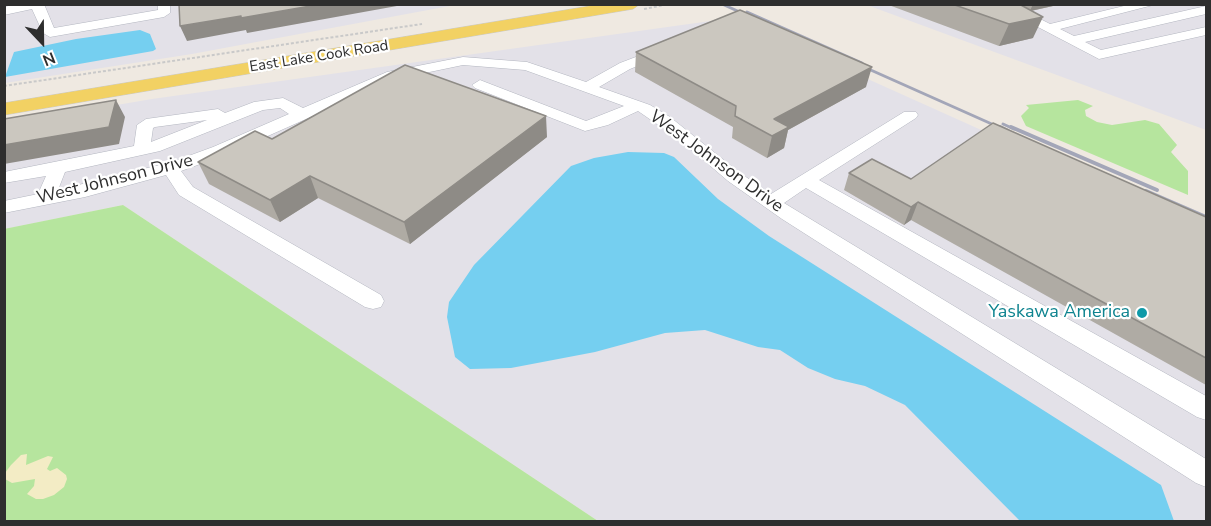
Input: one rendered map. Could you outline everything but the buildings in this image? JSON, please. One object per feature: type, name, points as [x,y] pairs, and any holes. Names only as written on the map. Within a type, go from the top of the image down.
[{"type":"main road","name":"East Lake Cook Road","points":[[4,96],[567,4]]},
{"type":"main road","name":"East Lake Cook Road","points":[[4,109],[636,7]]},
{"type":"street","points":[[4,11],[38,5],[50,33],[164,13],[164,4]]},
{"type":"street","points":[[1000,4],[1099,55],[1205,32]]},
{"type":"street","points":[[1048,28],[1151,4]]},
{"type":"street","points":[[1072,40],[1206,10]]},
{"type":"street","points":[[588,87],[625,66],[674,46]]},
{"type":"street","name":"West Johnson Drive","points":[[4,207],[170,168],[219,151],[392,75],[463,61],[527,66],[637,106],[686,136],[734,177],[771,203],[1206,474]]},
{"type":"street","points":[[480,85],[585,126],[602,122],[637,106]]},
{"type":"street","points":[[4,178],[142,149],[260,105],[283,104],[302,115]]},
{"type":"street","points":[[142,149],[145,125],[152,122],[248,110]]},
{"type":"street","points":[[771,203],[910,115]]},
{"type":"street","points":[[45,199],[58,168]]},
{"type":"street","points":[[170,168],[186,191],[373,301]]},
{"type":"street","points":[[806,180],[1206,409]]},
{"type":"path","points":[[636,7],[669,4]]},
{"type":"path","points":[[4,86],[421,24]]},
{"type":"shaded area","points":[[5,5],[455,5],[192,54],[5,83]]},
{"type":"shaded area","points":[[867,5],[1206,5],[1206,130]]},
{"type":"shaded area","points":[[732,18],[1206,231],[1206,521],[598,521],[123,205],[5,229],[5,124],[152,99]]},
{"type":"green space","points":[[1078,100],[1093,106],[1085,110],[1086,116],[1097,122],[1112,125],[1145,120],[1159,124],[1177,145],[1171,152],[1188,171],[1188,195],[1026,126],[1021,116],[1029,108],[1026,105]]},
{"type":"green space","points":[[123,205],[598,521],[5,521],[4,229]]},
{"type":"sand","points":[[27,454],[26,465],[48,456],[53,457],[47,469],[50,471],[57,468],[66,475],[64,487],[54,495],[36,499],[27,494],[34,486],[35,479],[12,483],[5,479],[5,473],[11,465],[21,455]]},
{"type":"water","points":[[140,30],[150,34],[156,49],[5,77],[14,52],[76,39]]},
{"type":"water","points":[[628,152],[664,153],[674,157],[718,199],[769,236],[1161,485],[1174,521],[1020,521],[905,405],[865,386],[835,379],[808,368],[780,350],[758,347],[705,330],[665,333],[595,352],[511,368],[470,369],[455,357],[447,317],[449,302],[474,265],[571,166],[594,158]]},
{"type":"railway","points":[[722,4],[753,18]]},
{"type":"railway","points":[[747,12],[862,63]]},
{"type":"railway","points":[[855,63],[1003,129]]},
{"type":"railway","points":[[1003,124],[1014,129]]},
{"type":"railway","points":[[1000,127],[1008,131]]},
{"type":"railway","points":[[1011,127],[1157,190]]},
{"type":"railway","points":[[1146,191],[1206,217]]},
{"type":"place","name":"Yaskawa America","points":[[1142,313]]}]
